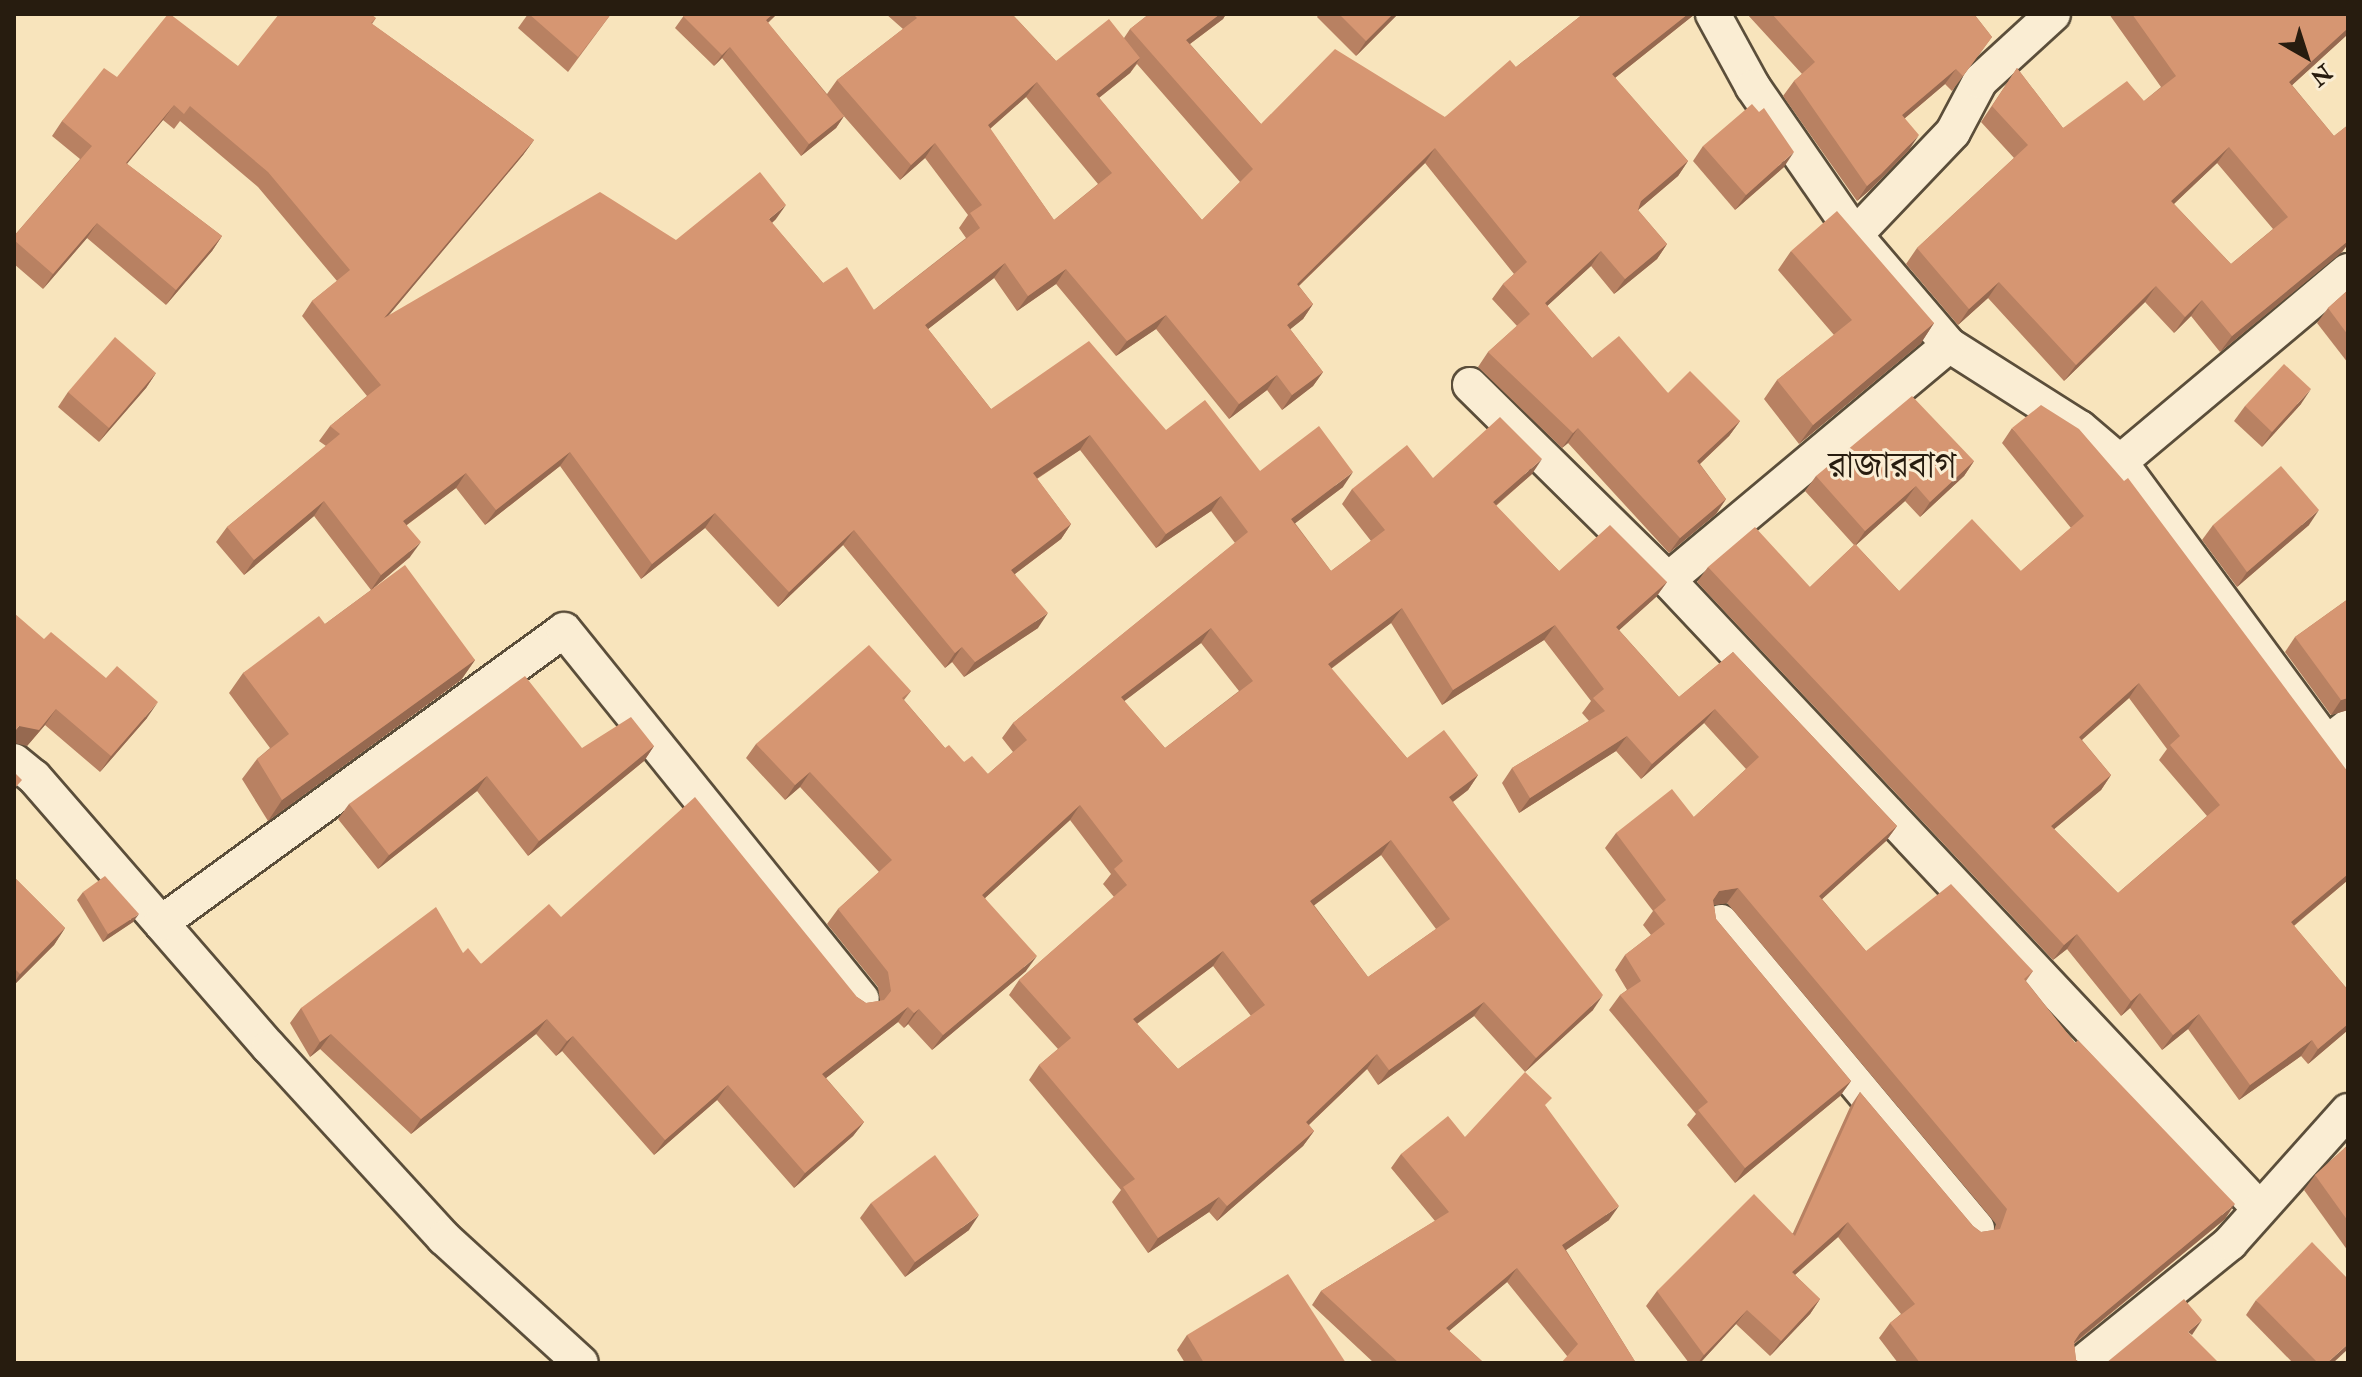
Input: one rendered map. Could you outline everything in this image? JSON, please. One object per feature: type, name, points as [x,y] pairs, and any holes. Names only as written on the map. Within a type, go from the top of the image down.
[{"type":"street","points":[[1713,14],[1753,87],[1855,235],[1949,345],[2080,428],[2120,462],[2337,736],[2348,772]]},
{"type":"street","points":[[1855,235],[1953,132],[1980,81],[2053,14]]},
{"type":"street","points":[[2120,462],[2348,271]]},
{"type":"street","points":[[1668,580],[1949,345]]},
{"type":"street","points":[[1470,385],[1668,580],[2258,1207]]},
{"type":"street","points":[[161,923],[564,630],[862,999]]},
{"type":"street","points":[[14,761],[34,777],[444,1238],[581,1363]]},
{"type":"street","points":[[1721,922],[1977,1228]]},
{"type":"street","points":[[2082,1363],[2230,1243],[2258,1207],[2348,1111]]},
{"type":"building","points":[[168,14],[238,66],[279,14],[371,14],[376,18],[371,23],[534,140],[384,318],[600,192],[676,240],[760,172],[786,205],[769,219],[823,283],[847,267],[874,310],[980,228],[970,213],[982,205],[935,143],[911,165],[837,80],[917,18],[913,14],[1012,14],[1056,61],[1109,19],[1140,58],[1096,94],[1202,220],[1253,169],[1130,29],[1149,14],[1220,14],[1186,40],[1261,124],[1335,49],[1445,117],[1510,60],[1516,67],[1583,14],[1688,14],[1612,74],[1688,161],[1641,201],[1638,210],[1667,244],[1625,279],[1601,251],[1545,303],[1592,358],[1619,336],[1668,393],[1690,371],[1740,421],[1697,461],[1726,499],[1680,538],[1578,428],[1573,433],[1488,352],[1530,314],[1503,284],[1527,262],[1435,148],[1297,284],[1313,304],[1287,325],[1323,372],[1292,395],[1277,375],[1239,404],[1166,315],[1127,341],[1066,269],[1028,296],[1005,263],[925,325],[991,409],[1089,341],[1166,430],[1205,400],[1260,471],[1319,426],[1353,472],[1291,519],[1331,571],[1385,530],[1352,489],[1407,445],[1433,478],[1500,417],[1542,459],[1493,502],[1559,571],[1610,525],[1667,582],[1616,627],[1679,697],[1733,652],[1897,826],[1819,896],[1866,951],[1951,884],[2033,971],[2024,979],[2075,1043],[2078,1040],[2235,1204],[2080,1333],[2074,1342],[2076,1360],[2081,1363],[1920,1363],[1890,1323],[1915,1304],[1848,1222],[1792,1272],[1820,1299],[1781,1341],[1747,1310],[1704,1355],[1657,1291],[1754,1194],[1795,1236],[1860,1092],[1973,1226],[1981,1232],[2000,1229],[2007,1209],[1738,888],[1719,891],[1713,900],[1716,919],[1851,1081],[1745,1168],[1698,1110],[1708,1102],[1620,995],[1641,981],[1625,955],[1665,924],[1654,910],[1666,900],[1616,833],[1672,789],[1694,817],[1759,757],[1715,709],[1652,764],[1627,736],[1530,798],[1512,768],[1605,711],[1593,698],[1604,689],[1555,625],[1453,690],[1402,608],[1328,664],[1407,758],[1444,730],[1478,775],[1449,797],[1603,995],[1536,1058],[1484,1002],[1389,1070],[1377,1054],[1306,1122],[1314,1131],[1227,1206],[1219,1197],[1158,1238],[1123,1187],[1135,1179],[1039,1065],[1071,1038],[1019,980],[1127,885],[1114,869],[1123,861],[1080,805],[982,895],[1037,956],[943,1035],[919,1009],[914,1013],[908,1007],[822,1074],[864,1122],[805,1173],[728,1085],[665,1140],[573,1036],[567,1041],[547,1019],[421,1119],[331,1034],[320,1042],[301,1008],[436,907],[463,953],[468,948],[481,964],[549,904],[561,917],[695,797],[857,997],[866,1003],[884,1000],[891,991],[888,972],[838,909],[892,860],[810,772],[795,785],[756,744],[869,645],[911,691],[902,698],[945,748],[949,745],[964,762],[972,756],[988,774],[1027,740],[1013,723],[1248,532],[1221,496],[1166,534],[1090,435],[1033,473],[1071,524],[1011,570],[1048,613],[975,662],[962,647],[955,653],[854,530],[789,592],[715,513],[652,564],[570,452],[496,510],[466,473],[403,521],[421,542],[381,575],[324,501],[254,560],[227,527],[340,434],[330,426],[381,385],[312,301],[350,270],[268,172],[190,106],[184,114],[174,105],[126,163],[222,236],[176,290],[97,223],[53,274],[14,240],[14,236],[92,146],[62,121],[104,68],[117,77]],"holes":[[[1037,82],[1112,173],[1054,220],[988,125]],[[1211,628],[1253,681],[1165,748],[1121,697]],[[1391,840],[1450,919],[1368,977],[1310,901]],[[1223,951],[1265,1005],[1178,1069],[1133,1019]]]},
{"type":"building","points":[[529,14],[611,14],[578,57]]},
{"type":"building","points":[[773,14],[766,20],[844,116],[809,144],[730,47],[722,55],[683,16]]},
{"type":"building","points":[[1339,14],[1393,14],[1366,41]]},
{"type":"building","points":[[1772,14],[1974,14],[1992,37],[1963,76],[1956,69],[1902,115],[1919,135],[1867,186],[1794,81],[1815,62]]},
{"type":"building","points":[[2132,14],[2348,14],[2348,28],[2289,82],[2334,136],[2348,125],[2348,241],[2232,336],[2202,300],[2185,317],[2156,286],[2076,365],[1999,282],[1969,309],[1917,248],[2028,145],[1992,106],[2017,68],[2063,128],[2127,81],[2144,101],[2176,76]],"holes":[[[2229,147],[2288,217],[2231,264],[2171,201]]]},
{"type":"building","points":[[1752,104],[1759,112],[1764,108],[1794,152],[1746,195],[1703,146]]},
{"type":"building","points":[[1837,211],[1934,323],[1813,425],[1777,380],[1852,320],[1791,251]]},
{"type":"building","points":[[2348,290],[2348,335],[2328,308]]},
{"type":"building","points":[[115,337],[156,373],[109,428],[68,392]]},
{"type":"building","points":[[2284,364],[2311,389],[2272,432],[2245,406]]},
{"type":"building","points":[[1912,396],[1974,461],[1930,502],[1916,486],[1865,531],[1816,476]]},
{"type":"building","points":[[2041,405],[2079,429],[2124,481],[2128,478],[2348,772],[2348,874],[2291,922],[2348,990],[2348,1024],[2318,1049],[2312,1040],[2250,1085],[2199,1014],[2173,1035],[2140,993],[2131,1001],[2077,934],[2064,945],[1708,567],[1755,527],[1810,587],[1855,544],[1899,591],[1972,519],[2021,571],[2084,516],[2012,428]],"holes":[[[2139,683],[2180,736],[2170,745],[2220,805],[2118,893],[2051,826],[2111,775],[2079,737]]]},
{"type":"building","points":[[2281,466],[2319,510],[2247,572],[2213,525]]},
{"type":"building","points":[[405,565],[475,660],[282,800],[257,759],[289,734],[243,673],[319,616],[325,624]]},
{"type":"building","points":[[2348,599],[2348,698],[2341,700],[2295,637]]},
{"type":"building","points":[[14,613],[44,639],[51,632],[106,678],[117,666],[158,702],[111,756],[56,709],[39,730],[19,726],[14,732]]},
{"type":"building","points":[[525,676],[582,748],[631,717],[654,746],[539,841],[487,776],[389,855],[349,804]]},
{"type":"building","points":[[14,772],[22,780],[14,789]]},
{"type":"building","points":[[105,876],[139,914],[108,934],[83,892]]},
{"type":"building","points":[[14,877],[65,928],[20,974],[14,968]]},
{"type":"building","points":[[1525,1072],[1552,1098],[1545,1105],[1619,1206],[1562,1245],[1636,1363],[1561,1363],[1578,1344],[1517,1268],[1446,1328],[1484,1363],[1399,1363],[1321,1291],[1449,1212],[1401,1154],[1448,1116],[1465,1137]]},
{"type":"building","points":[[2348,1145],[2348,1221],[2315,1175]]},
{"type":"building","points":[[935,1155],[979,1215],[915,1262],[871,1203]]},
{"type":"building","points":[[2312,1242],[2348,1279],[2348,1344],[2327,1363],[2318,1363],[2256,1300]]},
{"type":"building","points":[[1288,1274],[1346,1363],[1204,1363],[1187,1335]]},
{"type":"building","points":[[2184,1299],[2202,1320],[2188,1332],[2219,1363],[2106,1363]]},
{"type":"district","name":"রাজারবাগ","points":[[1892,466]]}]
